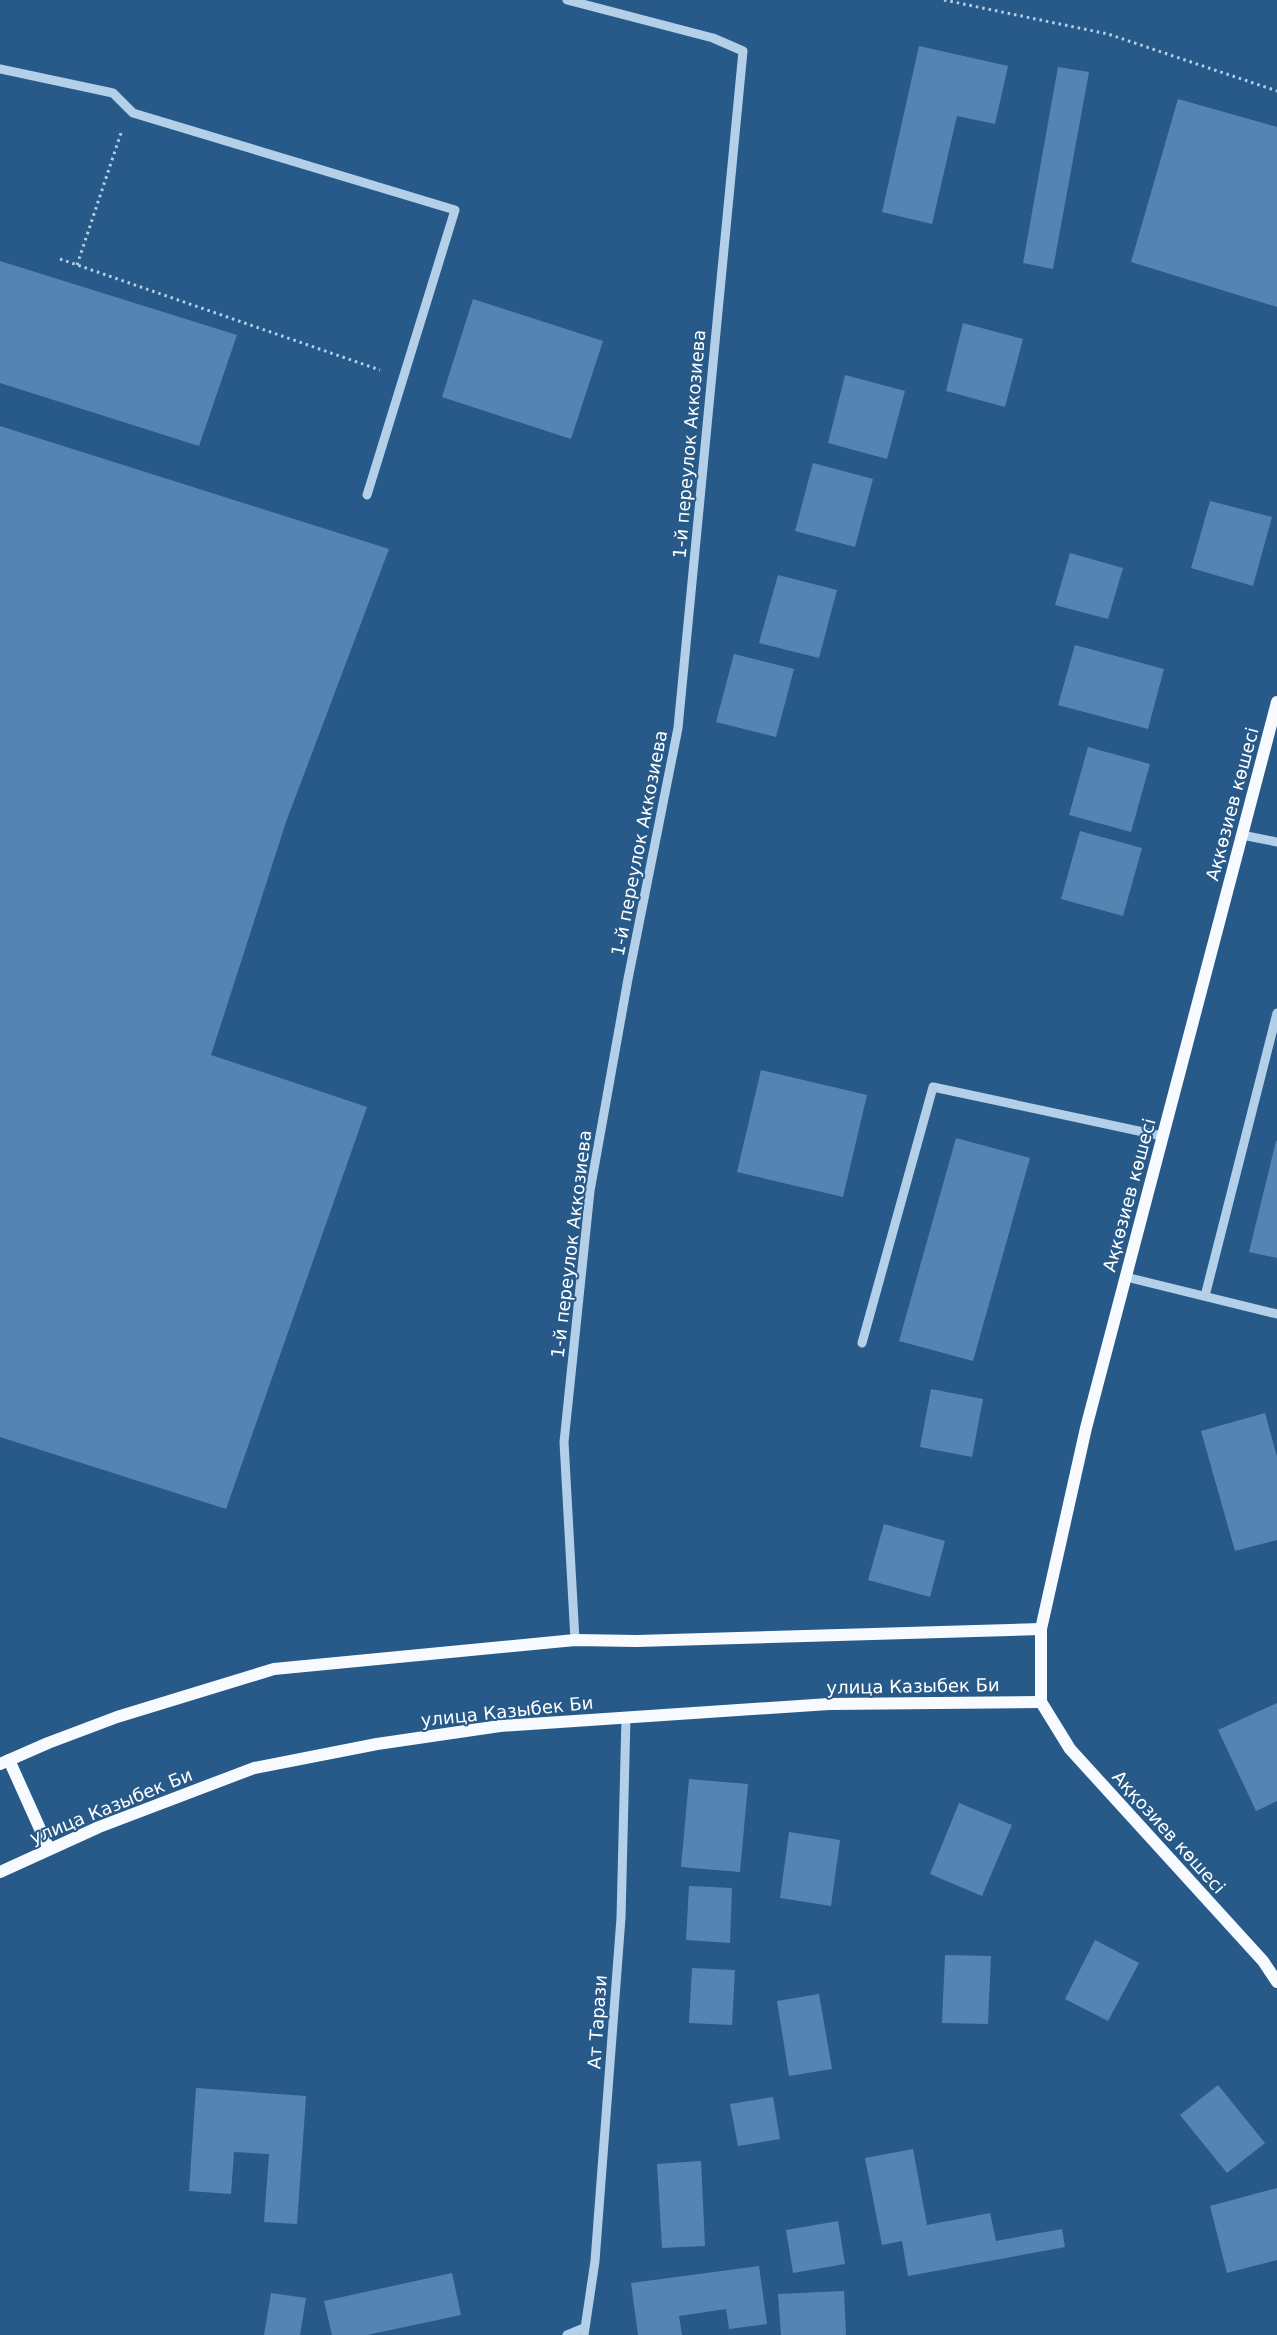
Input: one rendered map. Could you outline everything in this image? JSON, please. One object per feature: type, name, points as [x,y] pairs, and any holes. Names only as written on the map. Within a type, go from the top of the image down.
[{"type":"main road","name":"Ақкөзиев көшесі","points":[[1041,1702],[1041,1629],[1086,1428],[1277,702]]},
{"type":"main road","points":[[49,1849],[5,1762],[48,1743],[117,1717],[274,1669],[575,1640],[637,1641],[1041,1629]]},
{"type":"main road","name":"улица Казыбек Би","points":[[0,1872],[99,1827],[254,1768],[378,1744],[500,1726],[829,1704],[1041,1702]]},
{"type":"main road","name":"Аққозиев көшесі","points":[[1041,1702],[1070,1749],[1263,1961],[1277,1982]]},
{"type":"street","name":"1-й переулок Аккозиева","points":[[567,0],[713,38],[743,51],[678,728],[628,979],[590,1191],[564,1442],[575,1640]]},
{"type":"street","points":[[0,69],[113,93],[133,114],[455,210],[367,495]]},
{"type":"street","points":[[1242,835],[1277,842]]},
{"type":"street","points":[[1205,1296],[1277,1013]]},
{"type":"street","points":[[862,1343],[933,1087],[1162,1136]]},
{"type":"street","points":[[1126,1277],[1277,1314]]},
{"type":"street","name":"Ат Тарази","points":[[584,2332],[595,2261],[621,1918],[626,1717]]},
{"type":"street","points":[[1263,1961],[1277,1965]]},
{"type":"street","points":[[567,2335],[584,2332]]},
{"type":"path","points":[[944,0],[1108,34],[1277,91]]},
{"type":"path","points":[[77,265],[118,139],[133,114]]},
{"type":"path","points":[[60,259],[404,378]]},
{"type":"building","points":[[919,46],[1008,66],[995,124],[957,116],[932,224],[882,212]]},
{"type":"building","points":[[1058,67],[1089,72],[1053,269],[1023,263]]},
{"type":"building","points":[[1178,99],[1277,127],[1277,307],[1131,262]]},
{"type":"building","points":[[0,261],[237,335],[199,446],[0,383]]},
{"type":"building","points":[[473,299],[603,341],[571,439],[442,397]]},
{"type":"building","points":[[963,323],[1023,339],[1005,407],[946,391]]},
{"type":"building","points":[[845,375],[905,391],[887,459],[828,443]]},
{"type":"building","points":[[0,426],[389,549],[286,822],[211,1055],[367,1107],[226,1509],[0,1437]]},
{"type":"building","points":[[813,463],[873,479],[855,547],[795,531]]},
{"type":"building","points":[[1210,501],[1272,517],[1253,586],[1191,568]]},
{"type":"building","points":[[1070,553],[1123,568],[1108,619],[1055,605]]},
{"type":"building","points":[[778,575],[837,590],[819,658],[759,643]]},
{"type":"building","points":[[1075,645],[1164,669],[1148,729],[1058,705]]},
{"type":"building","points":[[734,654],[794,669],[776,737],[716,722]]},
{"type":"building","points":[[1088,747],[1150,764],[1131,832],[1069,815]]},
{"type":"building","points":[[1080,831],[1142,848],[1123,916],[1061,899]]},
{"type":"building","points":[[761,1070],[867,1095],[843,1197],[737,1172]]},
{"type":"building","points":[[956,1138],[1030,1158],[973,1361],[899,1341]]},
{"type":"building","points":[[1277,1141],[1277,1258],[1249,1252]]},
{"type":"building","points":[[931,1389],[983,1399],[972,1457],[920,1447]]},
{"type":"building","points":[[1265,1413],[1277,1457],[1277,1540],[1235,1551],[1201,1431]]},
{"type":"building","points":[[884,1524],[945,1541],[930,1597],[868,1580]]},
{"type":"building","points":[[1277,1703],[1277,1801],[1256,1811],[1218,1730]]},
{"type":"building","points":[[689,1779],[748,1784],[740,1872],[681,1867]]},
{"type":"building","points":[[959,1803],[1012,1825],[982,1896],[930,1874]]},
{"type":"building","points":[[789,1832],[840,1840],[831,1906],[780,1898]]},
{"type":"building","points":[[689,1886],[732,1888],[730,1943],[686,1940]]},
{"type":"building","points":[[1095,1940],[1139,1963],[1108,2021],[1065,1999]]},
{"type":"building","points":[[945,1955],[991,1956],[988,2024],[942,2023]]},
{"type":"building","points":[[692,1968],[735,1970],[732,2025],[689,2023]]},
{"type":"building","points":[[819,1994],[832,2069],[789,2076],[777,2001]]},
{"type":"building","points":[[1218,2085],[1265,2143],[1227,2173],[1180,2115]]},
{"type":"building","points":[[196,2088],[306,2096],[297,2224],[264,2222],[269,2154],[234,2152],[231,2194],[189,2191]]},
{"type":"building","points":[[773,2097],[780,2139],[738,2146],[730,2104]]},
{"type":"building","points":[[913,2149],[927,2225],[990,2213],[996,2241],[1062,2229],[1065,2247],[908,2276],[902,2241],[882,2245],[865,2158]]},
{"type":"building","points":[[701,2161],[705,2246],[662,2248],[657,2164]]},
{"type":"building","points":[[1277,2188],[1277,2260],[1227,2273],[1210,2206]]},
{"type":"building","points":[[838,2221],[845,2264],[793,2273],[786,2230]]},
{"type":"building","points":[[759,2266],[767,2324],[729,2329],[726,2309],[679,2316],[682,2335],[638,2335],[631,2283]]},
{"type":"building","points":[[452,2273],[461,2315],[367,2335],[332,2335],[324,2301]]},
{"type":"building","points":[[844,2291],[846,2335],[781,2335],[778,2294]]},
{"type":"building","points":[[271,2293],[306,2298],[300,2335],[264,2335]]}]
